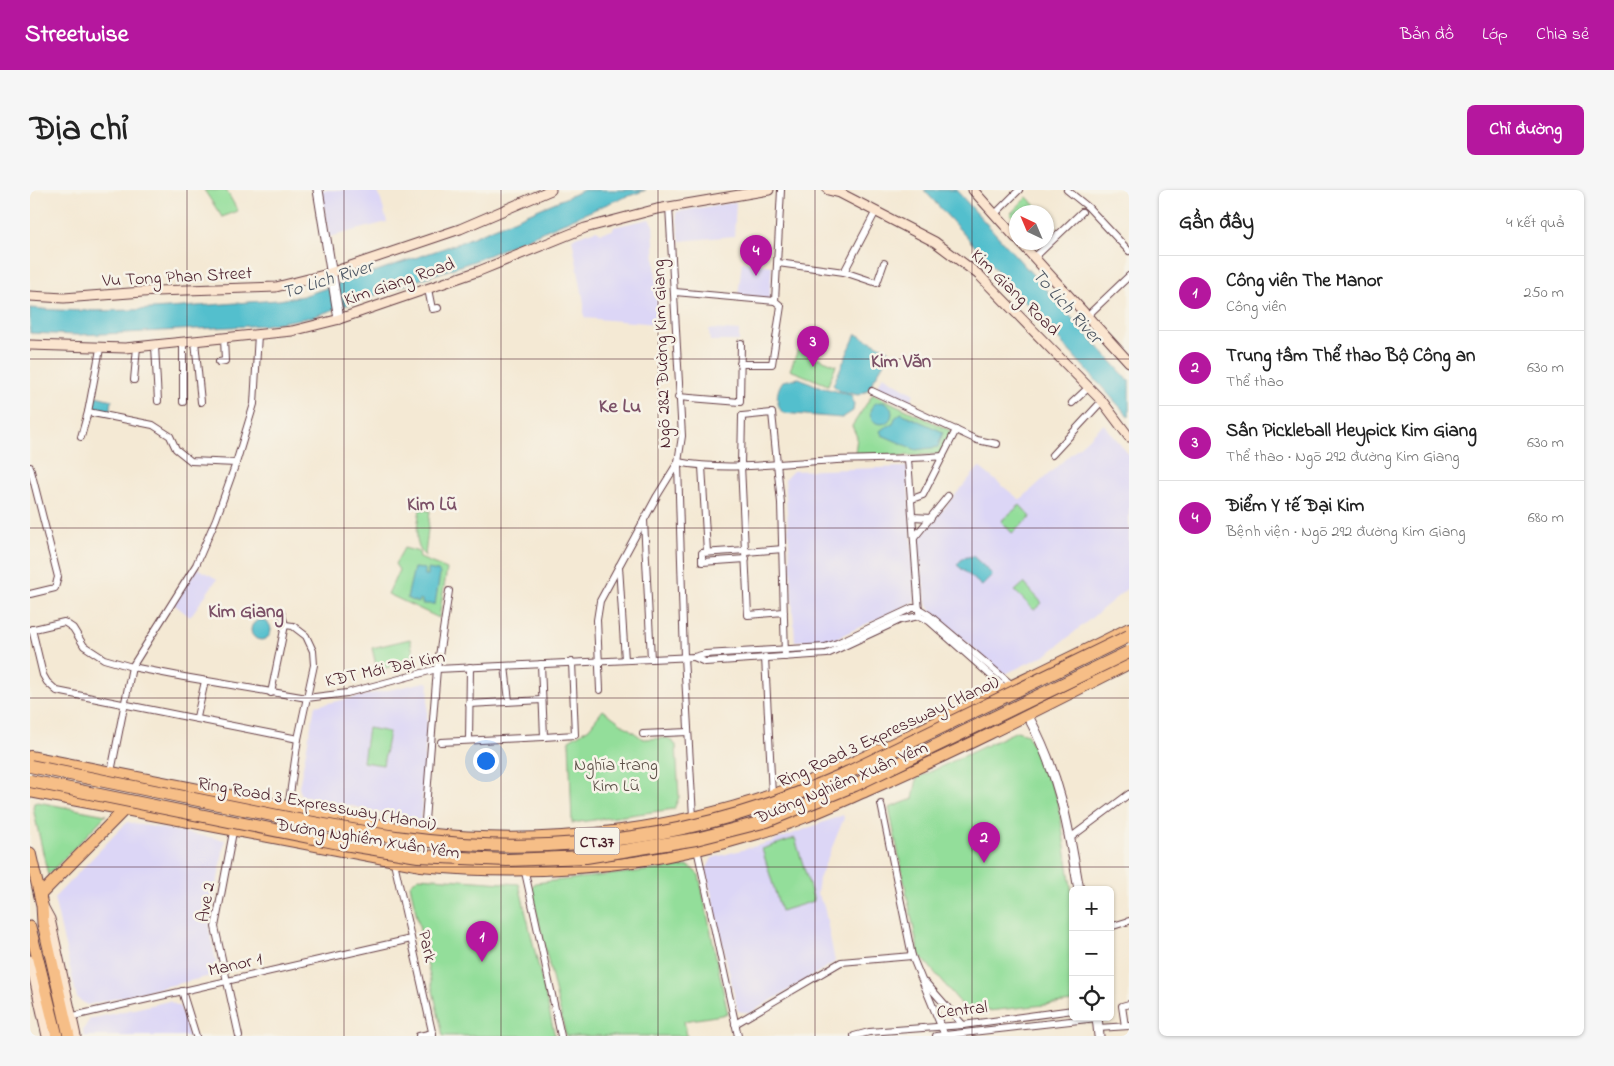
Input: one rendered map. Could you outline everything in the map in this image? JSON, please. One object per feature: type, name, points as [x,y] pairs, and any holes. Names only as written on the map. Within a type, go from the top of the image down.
[{"type":"highway","name":"Ring Road 3 Expressway (Hanoi)","points":[[30,766],[347,830],[419,841],[508,846],[585,843],[693,825],[762,807],[849,772],[1129,636]]},
{"type":"highway","name":"Ring Road 3 Expressway (Hanoi)","points":[[30,781],[344,844],[418,856],[507,860],[586,857],[696,839],[767,821],[854,786],[1129,652]]},
{"type":"highway","points":[[41,900],[124,810]]},
{"type":"highway","points":[[30,853],[41,900],[43,923],[68,1017],[69,1036]]},
{"type":"highway","points":[[30,927],[49,1021],[56,1036]]},
{"type":"main road","name":"Vu Tong Phan Street","points":[[30,296],[64,298],[156,291],[276,287],[331,277],[469,226],[551,190]]},
{"type":"main road","name":"Kim Giang Road","points":[[30,345],[100,348],[137,347],[292,331],[428,289],[479,271],[585,228],[670,206],[769,190]]},
{"type":"main road","name":"Kim Giang Road","points":[[828,190],[840,193],[935,242],[978,275],[1089,387],[1129,437]]},
{"type":"main road","points":[[973,190],[1009,230]]},
{"type":"main road","points":[[1027,250],[1129,362]]},
{"type":"main road","name":"Đường Nghiêm Xuân Yêm","points":[[30,756],[288,808],[424,833],[458,837],[524,837],[596,833],[693,817],[772,795],[839,768],[1129,628]]},
{"type":"main road","points":[[1087,649],[1101,663],[1102,677]]},
{"type":"main road","name":"Đường Nghiêm Xuân Yêm","points":[[30,792],[394,862],[475,871],[580,870],[697,849],[754,836],[811,815],[902,776],[1028,716],[1129,664]]},
{"type":"main road","points":[[524,837],[525,872]]},
{"type":"main road","points":[[30,960],[49,1021],[48,1036]]},
{"type":"main road","points":[[68,1017],[76,1036]]},
{"type":"street","points":[[318,190],[338,316]]},
{"type":"street","points":[[775,301],[781,190]]},
{"type":"street","points":[[995,214],[1019,190]]},
{"type":"street","points":[[1067,190],[1088,207],[1129,251]]},
{"type":"street","name":"Ngõ 282 Đường Kim Giang","points":[[600,690],[598,609],[644,519],[678,462],[682,436],[678,397],[670,206]]},
{"type":"street","points":[[844,272],[876,211]]},
{"type":"street","points":[[1034,258],[1082,212]]},
{"type":"street","points":[[778,262],[844,272],[878,283],[884,263]]},
{"type":"street","points":[[1087,316],[1129,276]]},
{"type":"street","points":[[428,289],[432,309],[438,308]]},
{"type":"street","points":[[675,292],[775,301],[781,306],[772,364],[740,364]]},
{"type":"street","points":[[111,772],[132,667],[196,565],[216,519],[236,463],[254,404],[258,334]]},
{"type":"street","points":[[220,362],[225,361],[224,338]]},
{"type":"street","points":[[195,341],[201,402]]},
{"type":"street","points":[[183,342],[183,402]]},
{"type":"street","points":[[678,397],[740,402],[741,343]]},
{"type":"street","points":[[155,346],[158,400]]},
{"type":"street","points":[[134,380],[137,347]]},
{"type":"street","points":[[81,437],[88,412],[100,348]]},
{"type":"street","points":[[1072,403],[1089,387]]},
{"type":"street","points":[[872,391],[977,440],[998,444]]},
{"type":"street","points":[[1052,455],[1102,401]]},
{"type":"street","points":[[88,412],[153,425],[170,436],[176,449],[193,462],[236,463]]},
{"type":"street","points":[[784,612],[748,615],[741,466],[742,416],[772,413],[778,464],[783,549],[785,653]]},
{"type":"street","points":[[912,499],[923,495],[956,430]]},
{"type":"street","points":[[693,817],[684,657],[678,462],[702,466],[741,466],[943,456]]},
{"type":"street","points":[[908,459],[919,616]]},
{"type":"street","points":[[702,466],[707,552]]},
{"type":"street","points":[[30,467],[58,577],[54,588],[30,594]]},
{"type":"street","points":[[914,538],[948,496]]},
{"type":"street","points":[[913,517],[931,518]]},
{"type":"street","points":[[644,519],[651,659]]},
{"type":"street","points":[[746,559],[702,562],[702,553],[783,549]]},
{"type":"street","points":[[722,551],[722,560]]},
{"type":"street","points":[[619,565],[625,660]]},
{"type":"street","points":[[424,833],[436,669],[449,591]]},
{"type":"street","points":[[848,642],[906,609],[918,608],[1009,687]]},
{"type":"street","points":[[272,693],[285,625],[281,612]]},
{"type":"street","points":[[694,657],[705,654],[814,651],[848,642],[900,620],[919,616],[952,638]]},
{"type":"street","name":"KĐT Mới Đại Kim","points":[[298,739],[197,717],[57,691],[46,682],[31,630],[64,622],[73,628],[84,646],[104,659],[132,667],[206,682],[307,698],[326,698],[436,669],[694,657]]},
{"type":"street","name":"KĐT Mới Đại Kim","points":[[285,625],[293,626],[300,630],[310,643],[313,651],[314,665],[307,698]]},
{"type":"street","points":[[694,657],[705,662],[764,657],[785,653]]},
{"type":"street","points":[[705,654],[705,662]]},
{"type":"street","points":[[764,657],[772,795]]},
{"type":"street","points":[[441,742],[575,735],[572,662]]},
{"type":"street","points":[[541,664],[544,737]]},
{"type":"street","points":[[505,666],[509,701]]},
{"type":"street","name":"KĐT Mới Đại Kim","points":[[469,740],[470,667]]},
{"type":"street","points":[[197,717],[206,682]]},
{"type":"street","points":[[288,808],[298,739],[307,698]]},
{"type":"street","points":[[469,704],[542,700]]},
{"type":"street","points":[[1028,716],[1059,788],[1079,886]]},
{"type":"street","points":[[643,734],[688,732]]},
{"type":"street","points":[[1070,838],[1129,794]]},
{"type":"street","points":[[881,804],[912,956],[945,1036]]},
{"type":"street","name":"Ave 2","points":[[233,832],[215,927],[239,1036]]},
{"type":"street","points":[[697,849],[738,1036]]},
{"type":"street","name":"Park","points":[[394,862],[433,1034]]},
{"type":"street","points":[[525,872],[561,1036]]},
{"type":"street","points":[[1114,925],[1129,920]]},
{"type":"street","name":"Manor 1","points":[[49,1021],[411,939]]},
{"type":"street","points":[[735,1024],[841,962],[912,956]]},
{"type":"street","points":[[922,979],[963,1025]]},
{"type":"street","points":[[182,991],[196,1036]]},
{"type":"street","points":[[1099,1032],[1127,1026],[1122,1006],[1129,1004]]},
{"type":"street","name":"Central","points":[[854,1036],[869,1032],[963,1025],[1069,1011]]},
{"type":"street","name":"Central","points":[[936,1036],[1069,1020]]},
{"type":"street","points":[[419,1036],[433,1034]]},
{"type":"shaded area","points":[[321,190],[375,190],[380,197],[387,222],[329,237]]},
{"type":"shaded area","points":[[736,202],[734,236],[680,241],[676,212]]},
{"type":"shaded area","points":[[649,219],[653,223],[658,324],[584,318],[584,303],[572,238],[597,230],[600,233],[613,230],[614,227]]},
{"type":"shaded area","points":[[742,262],[772,266],[769,299],[738,296]]},
{"type":"shaded area","points":[[709,329],[739,331],[739,341],[710,341]]},
{"type":"shaded area","points":[[883,376],[914,394],[908,406],[876,389]]},
{"type":"shaded area","points":[[1104,424],[1129,455],[1129,587],[1049,653],[1003,675],[931,610],[926,603],[917,540],[979,467],[1020,500]]},
{"type":"shaded area","points":[[907,467],[915,601],[832,640],[795,641],[785,479],[793,471]]},
{"type":"shaded area","points":[[197,568],[217,579],[190,617],[174,604]]},
{"type":"shaded area","points":[[425,682],[429,683],[421,821],[301,795],[299,787],[315,706]]},
{"type":"shaded area","points":[[843,815],[844,818],[819,879],[817,894],[824,906],[835,962],[750,1013],[738,1011],[706,870],[712,858],[771,842]]},
{"type":"shaded area","points":[[127,822],[225,840],[209,929],[219,974],[87,1005],[77,998],[54,898]]},
{"type":"shaded area","points":[[169,1001],[180,1007],[189,1036],[84,1036],[83,1030],[90,1019]]},
{"type":"green space","points":[[204,190],[226,190],[238,211],[222,217]]},
{"type":"green space","points":[[1027,197],[1035,205],[1019,205]]},
{"type":"green space","points":[[798,350],[836,365],[828,385],[790,370]]},
{"type":"green space","points":[[873,394],[951,431],[941,454],[860,458],[855,453],[857,437],[852,426]]},
{"type":"green space","points":[[1020,505],[1031,517],[1012,533],[1001,521]]},
{"type":"green space","points":[[420,509],[430,511],[425,556],[418,546],[417,540]]},
{"type":"green space","points":[[404,548],[419,552],[420,558],[447,569],[439,618],[388,594],[399,570],[395,564]]},
{"type":"green space","points":[[1024,583],[1042,603],[1034,610],[1015,591]]},
{"type":"green space","points":[[410,639],[415,661],[377,670],[372,648]]},
{"type":"green space","name":"Nghĩa trang Kim Lũ","points":[[603,710],[643,739],[668,738],[676,745],[679,797],[674,809],[572,823],[569,740],[589,728]]},
{"type":"green space","points":[[368,728],[389,732],[383,765],[363,762]]},
{"type":"green space","points":[[1017,731],[1027,734],[1057,798],[1062,827],[1071,886],[1069,886],[1069,1002],[969,1013],[919,954],[889,808],[913,799],[917,778]]},
{"type":"green space","points":[[38,802],[106,815],[48,875],[33,808],[34,803]]},
{"type":"green space","points":[[795,838],[814,901],[781,911],[762,849]]},
{"type":"green space","points":[[689,866],[699,875],[728,1014],[684,1021],[687,1036],[566,1036],[531,889],[535,883]]},
{"type":"green space","points":[[418,877],[519,884],[555,1036],[443,1036],[410,885]]},
{"type":"water","points":[[584,190],[646,190],[614,201],[477,260],[312,317],[265,325],[126,333],[77,335],[30,333],[30,308],[92,311],[123,310],[279,300],[303,296],[459,243]]},
{"type":"water","points":[[924,190],[956,190],[1129,381],[1129,417]]},
{"type":"water","points":[[856,334],[888,350],[889,355],[867,391],[858,395],[840,391],[833,385]]},
{"type":"water","points":[[799,378],[820,387],[851,395],[854,403],[853,411],[842,418],[783,413],[778,401],[781,385],[783,381]]},
{"type":"water","points":[[96,396],[112,400],[110,415],[91,409]]},
{"type":"water","points":[[881,402],[889,405],[892,413],[889,421],[881,424],[873,421],[870,413],[873,405]]},
{"type":"water","points":[[901,413],[943,432],[938,447],[916,450],[882,435],[880,431],[893,424],[895,418]]},
{"type":"water","points":[[973,556],[993,575],[982,586],[957,565],[963,558]]},
{"type":"water","points":[[414,568],[425,569],[425,575],[428,575],[428,569],[438,571],[440,574],[435,604],[422,604],[422,600],[419,599],[418,603],[407,598]]},
{"type":"water","points":[[261,620],[268,623],[271,630],[268,637],[261,640],[254,637],[251,630],[254,623]]},
{"type":"place","name":"Điểm Y tế Đại Kim","points":[[756,276]]},
{"type":"place","name":"Sân Pickleball Heypick Kim Giang","points":[[813,367]]},
{"type":"place","name":"Trung tâm Thể thao Bộ Công an","points":[[984,863]]},
{"type":"place","name":"Công viên The Manor","points":[[482,962]]},
{"type":"district","name":"Kim Văn","points":[[901,360]]},
{"type":"district","name":"Ke Lu","points":[[620,405]]},
{"type":"district","name":"Kim Lũ","points":[[432,503]]},
{"type":"district","name":"Kim Giang","points":[[246,610]]},
{"type":"water label","name":"To Lich River","points":[[327,278]]},
{"type":"water label","name":"To Lich River","points":[[1068,305]]}]
